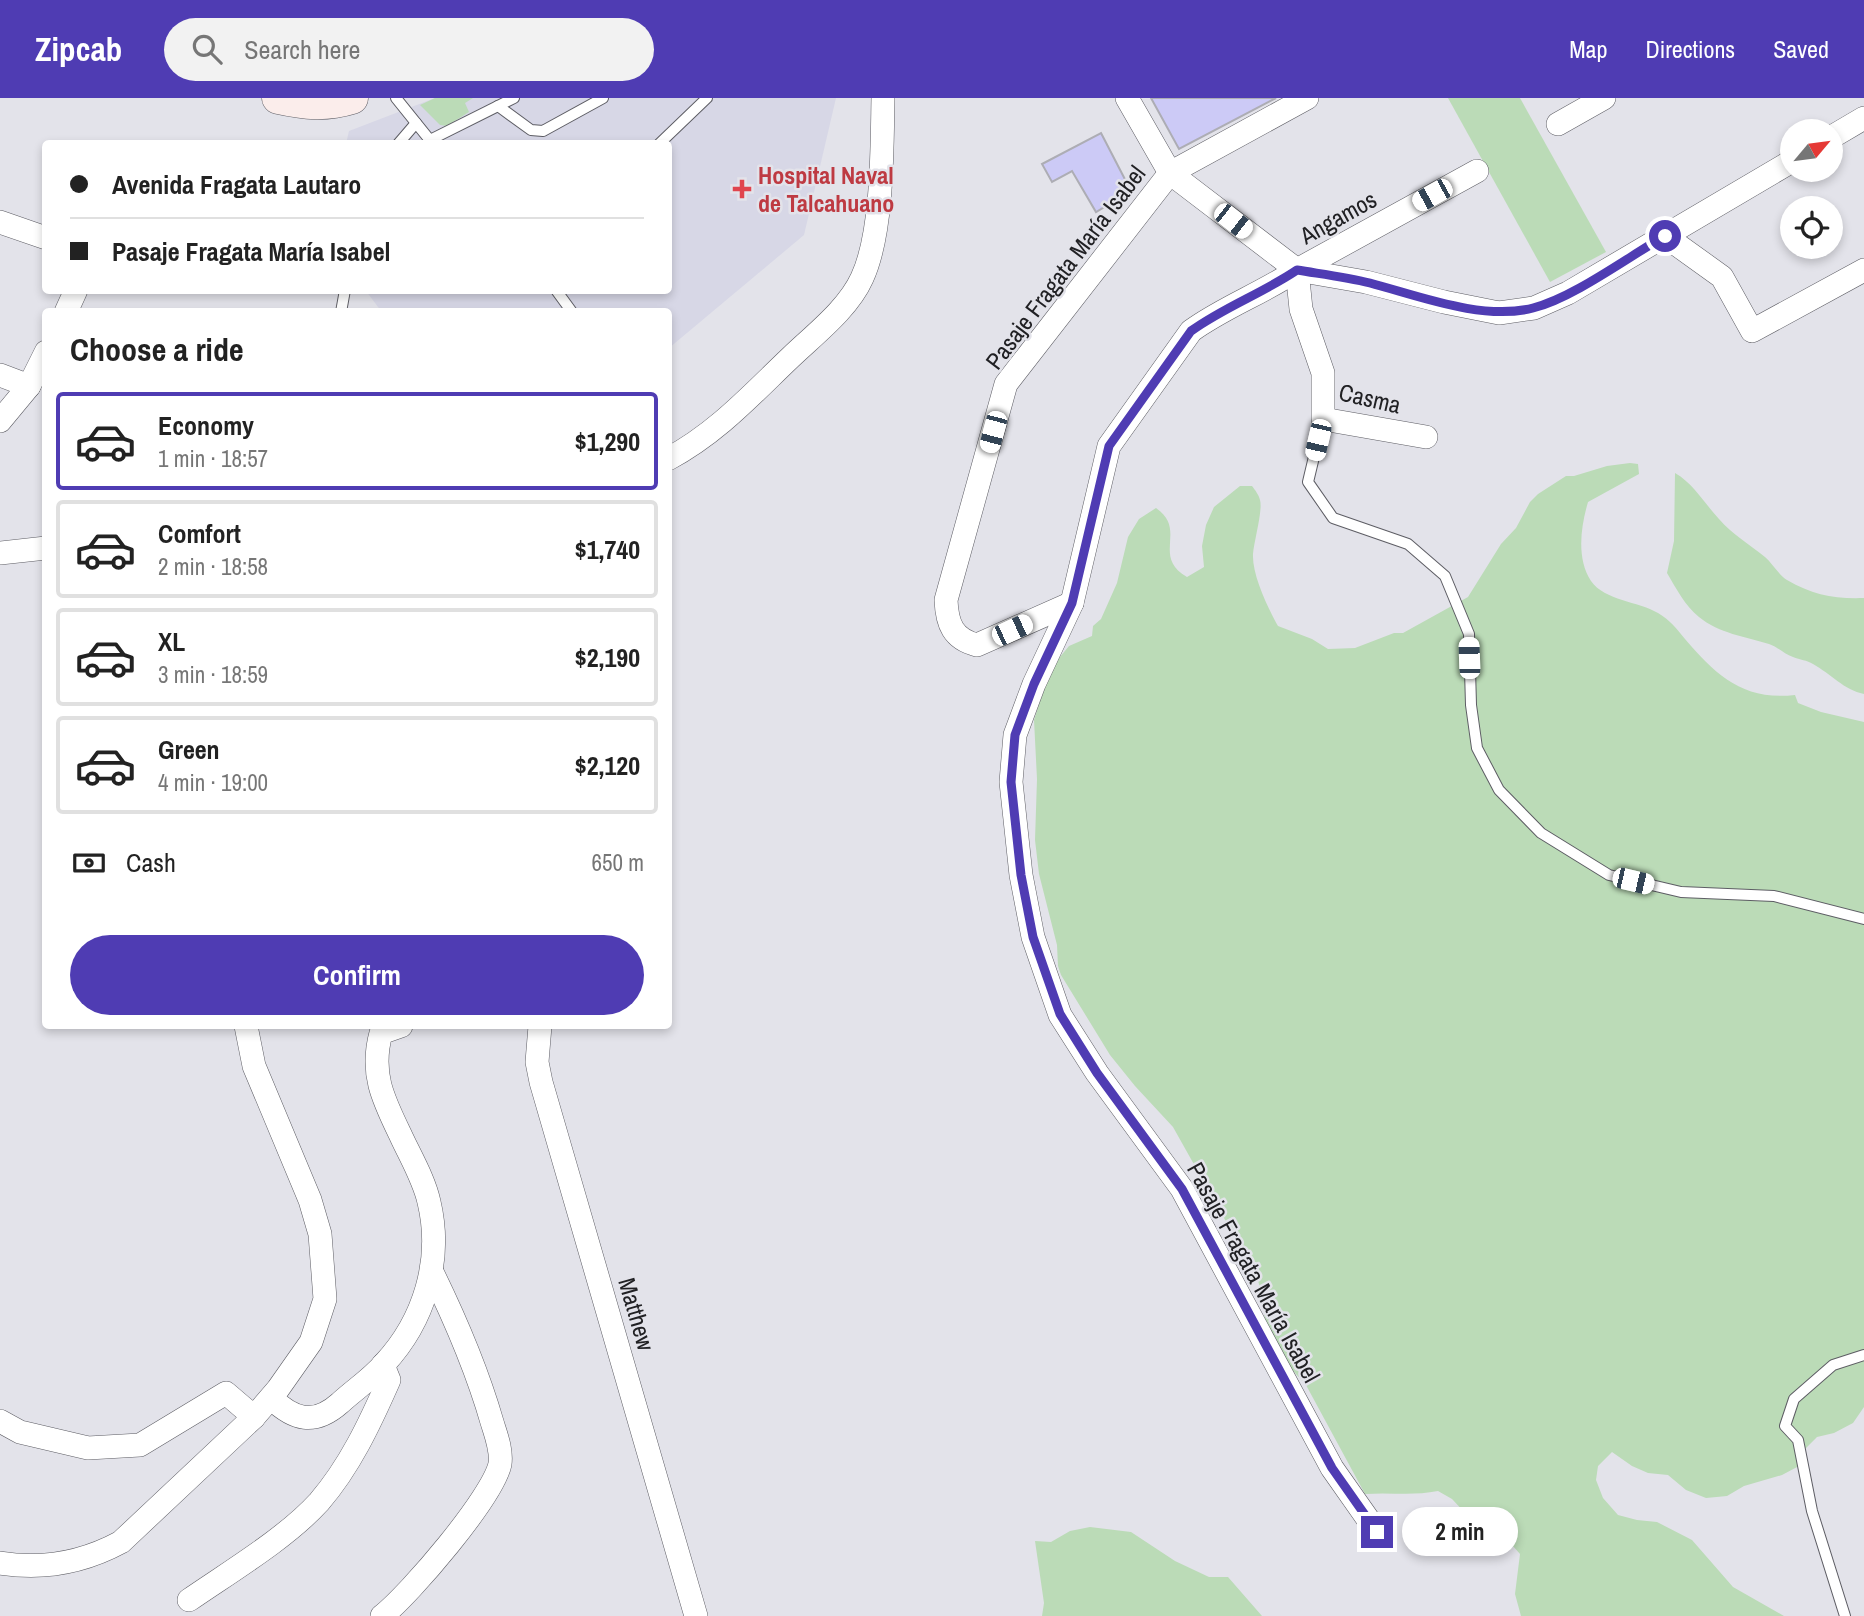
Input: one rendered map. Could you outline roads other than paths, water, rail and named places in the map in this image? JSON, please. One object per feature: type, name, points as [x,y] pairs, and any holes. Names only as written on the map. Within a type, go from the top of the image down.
[{"type":"main road","points":[[278,98],[315,105],[351,98]]},
{"type":"street","points":[[672,457],[723,423],[824,325],[843,305],[862,278],[871,248],[877,209],[883,98]]},
{"type":"street","points":[[1127,98],[1170,173],[1297,270],[1366,282],[1499,313],[1534,308],[1568,293],[1780,168]]},
{"type":"street","points":[[1170,173],[1307,98]]},
{"type":"street","points":[[1558,124],[1604,98]]},
{"type":"street","points":[[1843,130],[1864,118]]},
{"type":"street","name":"Angamos","points":[[1297,270],[1477,170]]},
{"type":"street","name":"Pasaje Fragata María Isabel","points":[[1072,603],[977,645],[964,641],[955,632],[947,618],[946,600],[1006,384],[1170,173]]},
{"type":"street","points":[[0,222],[42,237]]},
{"type":"street","points":[[1665,236],[1722,277],[1752,331],[1864,270]]},
{"type":"street","name":"Pasaje Fragata María Isabel","points":[[1297,270],[1191,331],[1109,446],[1072,603],[1034,684],[1015,735],[1011,782],[1021,875],[1033,937],[1060,1014],[1097,1073],[1182,1189],[1332,1468],[1377,1532]]},
{"type":"street","name":"Casma","points":[[1297,270],[1301,309],[1323,373],[1323,419],[1426,437]]},
{"type":"street","points":[[0,421],[29,387],[42,360]]},
{"type":"street","points":[[0,375],[29,387]]},
{"type":"street","points":[[0,553],[42,548]]},
{"type":"street","points":[[0,1563],[47,1566],[76,1561],[121,1542],[254,1417],[304,1355],[318,1326],[325,1299],[320,1234],[310,1200],[254,1066],[247,1029]]},
{"type":"street","points":[[271,1398],[286,1412],[299,1418],[319,1416],[332,1410],[383,1365],[419,1312],[432,1272],[433,1232],[429,1201],[383,1098],[377,1073],[375,1052],[381,1033],[392,1029]]},
{"type":"street","name":"Matthew","points":[[540,1029],[537,1062],[541,1082],[696,1616]]},
{"type":"street","points":[[382,1616],[418,1581],[473,1511],[493,1482],[500,1463],[500,1448],[462,1333],[432,1272]]},
{"type":"street","points":[[189,1600],[262,1549],[320,1500],[355,1451],[379,1404],[389,1380],[383,1365]]},
{"type":"street","points":[[0,1422],[20,1432],[88,1447],[140,1445],[226,1393],[254,1417]]},
{"type":"lane","points":[[396,98],[429,140]]},
{"type":"lane","points":[[435,140],[514,98]]},
{"type":"lane","points":[[498,106],[531,130],[543,131],[603,98]]},
{"type":"lane","points":[[663,140],[707,98]]},
{"type":"lane","points":[[401,140],[416,123]]},
{"type":"lane","points":[[1323,419],[1308,482],[1333,518],[1408,544],[1445,576],[1469,634],[1471,705],[1477,748],[1499,790],[1541,833],[1609,875],[1681,892],[1774,897],[1864,919]]},
{"type":"lane","points":[[1845,1616],[1812,1511],[1798,1440],[1785,1426],[1794,1399],[1833,1365],[1864,1355]]},
{"type":"place","name":"Hospital Naval de Talcahuano","points":[[742,189]]}]
